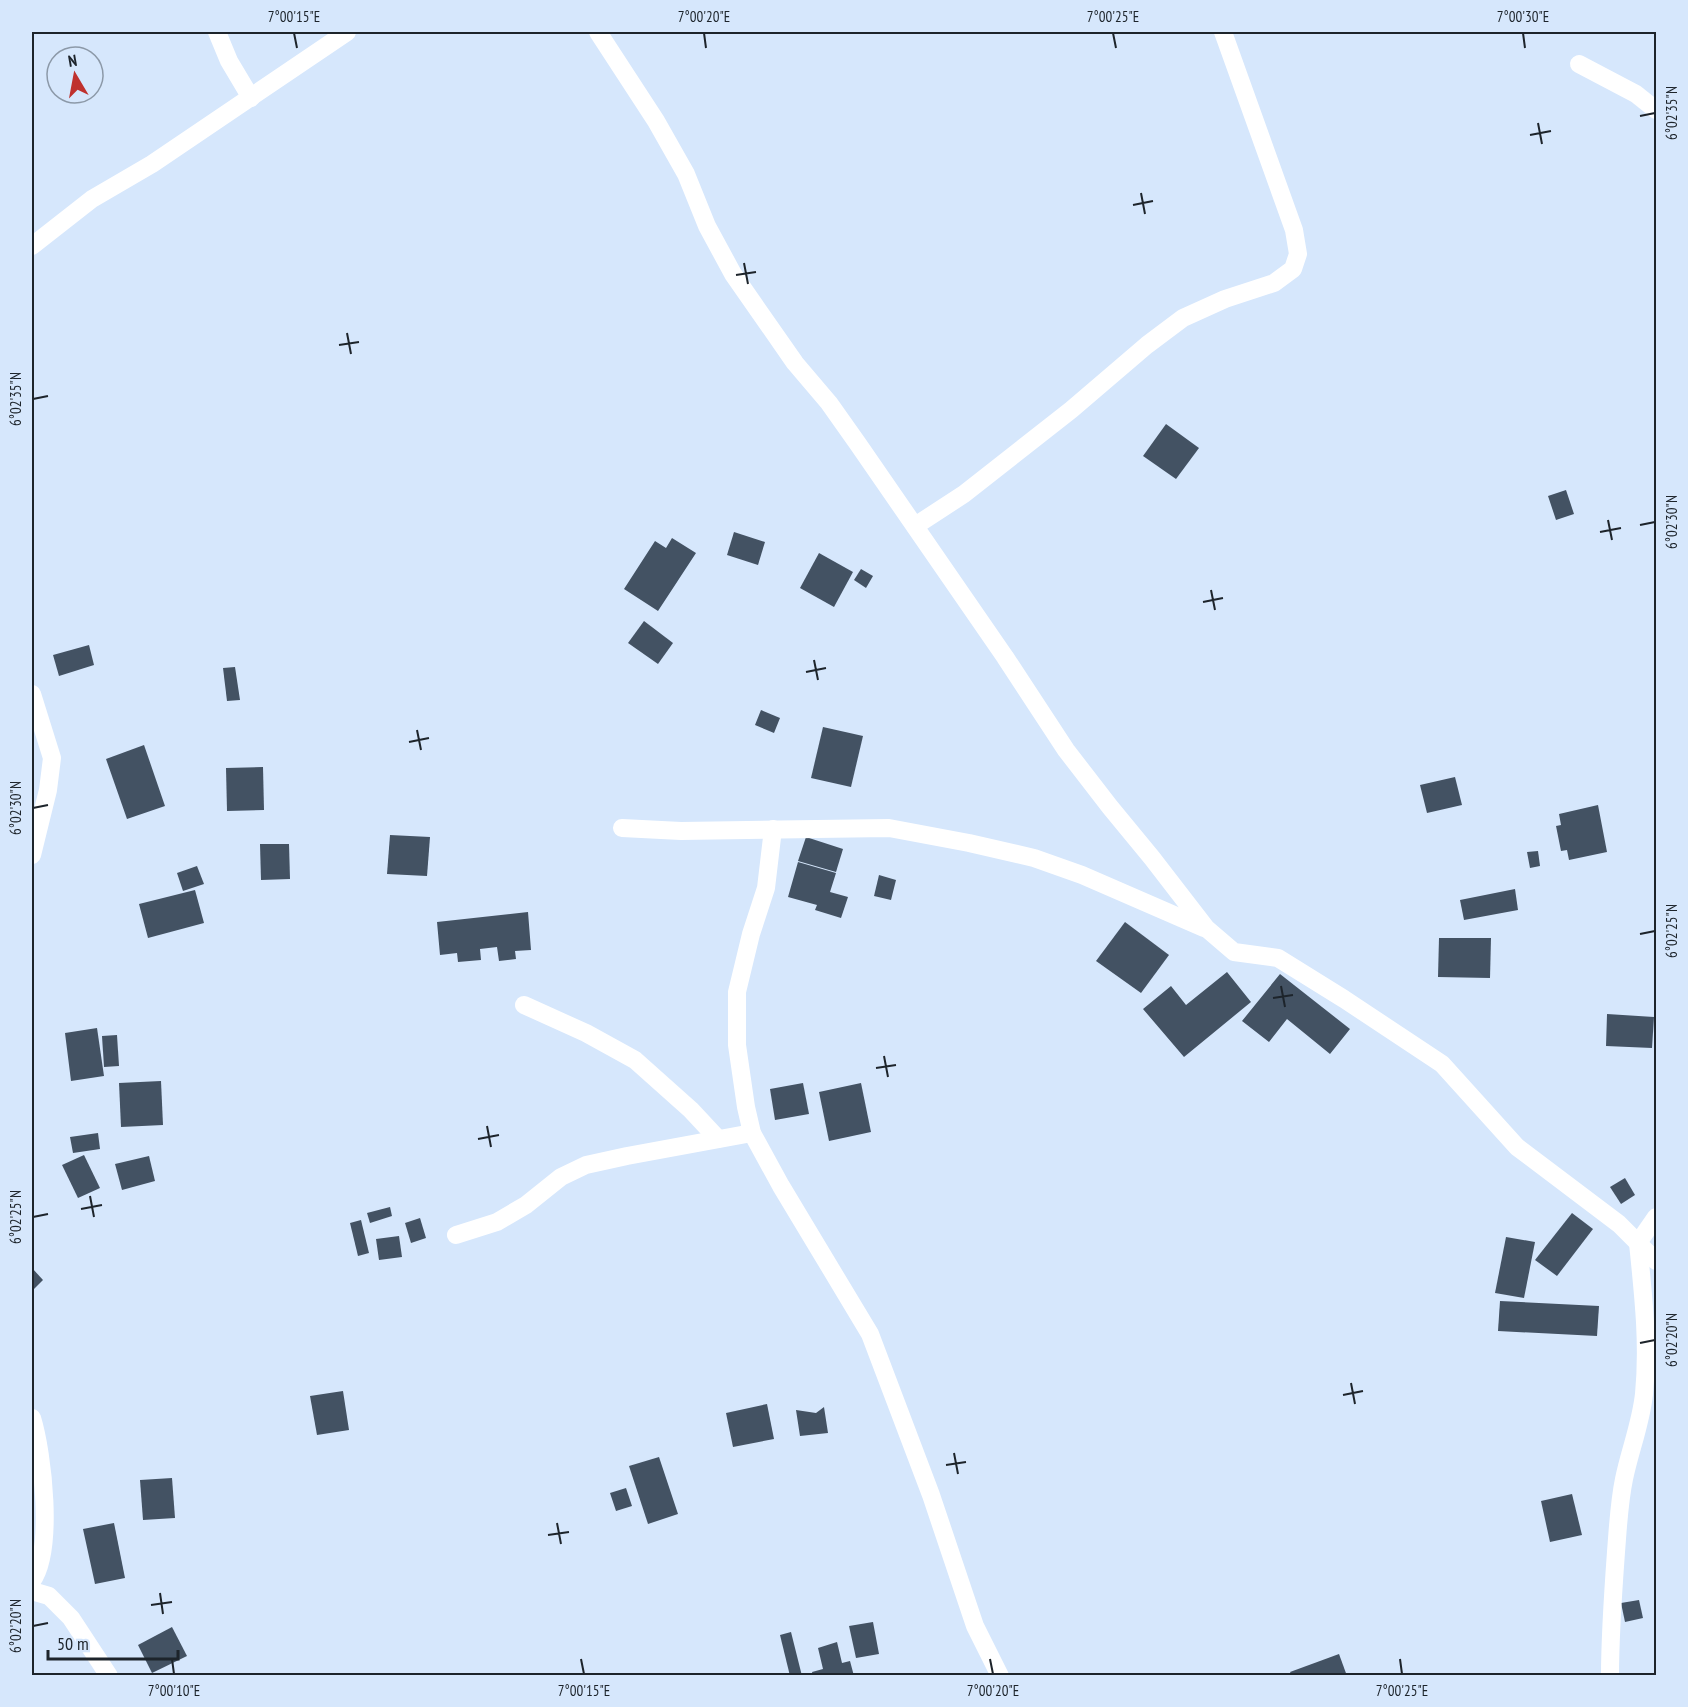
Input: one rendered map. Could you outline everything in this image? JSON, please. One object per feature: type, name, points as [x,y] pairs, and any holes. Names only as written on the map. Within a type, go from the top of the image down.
[{"type":"street","points":[[217,32],[229,61],[252,98]]},
{"type":"street","points":[[32,246],[92,199],[152,164],[347,32]]},
{"type":"street","points":[[598,32],[656,121],[686,174],[707,226],[733,274],[795,363],[834,411],[915,526],[1066,750],[1206,928],[1234,952],[1278,958],[1442,1064],[1517,1147],[1619,1224],[1656,1261]]},
{"type":"street","points":[[915,526],[964,494],[1183,318],[1225,299],[1274,283],[1293,269],[1298,254],[1294,230],[1223,32]]},
{"type":"street","points":[[1579,64],[1636,94],[1656,110]]},
{"type":"street","points":[[32,694],[52,758],[48,790],[32,855]]},
{"type":"street","points":[[622,828],[681,831],[889,828],[1034,858],[1082,875],[1206,928]]},
{"type":"street","points":[[773,829],[766,888],[751,934],[737,992],[737,1045],[752,1133],[786,1195],[870,1334],[931,1495],[975,1626],[1000,1676]]},
{"type":"street","points":[[524,1005],[586,1033],[636,1060],[691,1110],[718,1139]]},
{"type":"street","points":[[456,1235],[497,1222],[526,1205],[561,1177],[586,1166],[627,1156],[752,1133]]},
{"type":"street","points":[[1610,1676],[1611,1607],[1619,1515],[1624,1478],[1644,1396],[1647,1350],[1638,1243],[1656,1217]]},
{"type":"street","points":[[32,1418],[37,1435],[44,1489],[45,1535],[37,1574],[32,1581]]},
{"type":"street","points":[[32,1591],[49,1596],[71,1618],[109,1676]]},
{"type":"building","points":[[1166,424],[1199,448],[1176,479],[1143,456]]},
{"type":"building","points":[[1566,490],[1574,514],[1556,520],[1548,496]]},
{"type":"building","points":[[734,532],[765,542],[758,565],[727,555]]},
{"type":"building","points":[[672,538],[696,553],[658,611],[624,589],[655,541],[666,548]]},
{"type":"building","points":[[819,553],[853,572],[834,607],[800,588]]},
{"type":"building","points":[[861,569],[873,576],[866,588],[854,580]]},
{"type":"building","points":[[644,621],[673,643],[658,664],[628,643]]},
{"type":"building","points":[[89,645],[94,665],[59,676],[53,655]]},
{"type":"building","points":[[235,667],[240,700],[227,701],[223,668]]},
{"type":"building","points":[[761,710],[780,718],[774,733],[755,725]]},
{"type":"building","points":[[823,727],[863,736],[851,787],[811,778]]},
{"type":"building","points":[[144,745],[165,806],[127,819],[106,759]]},
{"type":"building","points":[[263,767],[264,810],[227,811],[226,768]]},
{"type":"building","points":[[1455,777],[1462,805],[1427,813],[1420,785]]},
{"type":"building","points":[[1598,805],[1607,852],[1569,860],[1567,850],[1561,851],[1556,826],[1561,825],[1559,814]]},
{"type":"building","points":[[390,835],[430,837],[427,876],[387,874]]},
{"type":"building","points":[[806,837],[843,849],[836,872],[798,861]]},
{"type":"building","points":[[260,844],[289,844],[290,879],[261,880]]},
{"type":"building","points":[[1538,851],[1540,866],[1530,868],[1527,852]]},
{"type":"building","points":[[798,862],[836,873],[830,892],[848,897],[841,918],[815,910],[817,905],[788,897]]},
{"type":"building","points":[[197,866],[204,884],[183,891],[177,873]]},
{"type":"building","points":[[879,875],[896,880],[891,900],[874,896]]},
{"type":"building","points":[[1515,889],[1518,910],[1464,920],[1460,900]]},
{"type":"building","points":[[195,890],[204,923],[148,938],[139,904]]},
{"type":"building","points":[[528,912],[531,950],[515,951],[516,959],[499,961],[497,947],[480,949],[481,960],[458,962],[457,953],[440,955],[437,922]]},
{"type":"building","points":[[1125,922],[1169,955],[1141,993],[1096,961]]},
{"type":"building","points":[[1439,938],[1491,938],[1490,978],[1438,977]]},
{"type":"building","points":[[1227,972],[1251,1002],[1184,1057],[1143,1009],[1171,986],[1186,1005]]},
{"type":"building","points":[[1280,974],[1350,1029],[1330,1054],[1287,1019],[1269,1042],[1242,1021]]},
{"type":"building","points":[[1607,1014],[1654,1017],[1652,1048],[1606,1046]]},
{"type":"building","points":[[97,1028],[104,1076],[71,1081],[65,1033]]},
{"type":"building","points":[[117,1035],[119,1066],[104,1067],[102,1036]]},
{"type":"building","points":[[161,1081],[163,1125],[121,1127],[119,1083]]},
{"type":"building","points":[[803,1083],[809,1114],[775,1120],[770,1089]]},
{"type":"building","points":[[861,1083],[871,1132],[829,1141],[819,1092]]},
{"type":"building","points":[[98,1133],[100,1149],[73,1153],[70,1137]]},
{"type":"building","points":[[84,1155],[100,1188],[78,1198],[62,1165]]},
{"type":"building","points":[[149,1156],[155,1181],[122,1190],[115,1164]]},
{"type":"building","points":[[1625,1178],[1635,1195],[1621,1204],[1610,1187]]},
{"type":"building","points":[[390,1207],[392,1216],[370,1223],[367,1213]]},
{"type":"building","points":[[1572,1213],[1593,1229],[1557,1276],[1535,1260]]},
{"type":"building","points":[[420,1218],[426,1238],[411,1243],[405,1223]]},
{"type":"building","points":[[361,1220],[369,1253],[358,1256],[350,1223]]},
{"type":"building","points":[[399,1236],[402,1257],[379,1260],[376,1239]]},
{"type":"building","points":[[1506,1237],[1535,1242],[1524,1298],[1495,1293]]},
{"type":"building","points":[[32,1268],[43,1280],[32,1291]]},
{"type":"building","points":[[1500,1301],[1599,1306],[1597,1336],[1498,1331]]},
{"type":"building","points":[[343,1391],[349,1430],[317,1435],[310,1396]]},
{"type":"building","points":[[767,1404],[774,1439],[733,1447],[726,1413]]},
{"type":"building","points":[[824,1407],[828,1433],[800,1436],[796,1410],[816,1413]]},
{"type":"building","points":[[659,1457],[678,1514],[648,1524],[629,1466]]},
{"type":"building","points":[[172,1478],[175,1518],[143,1520],[140,1480]]},
{"type":"building","points":[[626,1488],[632,1506],[616,1511],[610,1493]]},
{"type":"building","points":[[1572,1494],[1582,1535],[1550,1542],[1541,1501]]},
{"type":"building","points":[[114,1523],[125,1578],[95,1584],[83,1529]]},
{"type":"building","points":[[1639,1600],[1643,1618],[1625,1622],[1621,1603]]},
{"type":"building","points":[[873,1622],[879,1654],[856,1658],[849,1626]]},
{"type":"building","points":[[172,1627],[187,1656],[152,1673],[138,1645]]},
{"type":"building","points":[[791,1632],[802,1676],[790,1676],[780,1635]]},
{"type":"building","points":[[837,1642],[842,1663],[850,1661],[854,1676],[813,1676],[812,1672],[823,1669],[818,1648]]},
{"type":"building","points":[[1339,1654],[1347,1676],[1292,1676],[1290,1672]]}]
